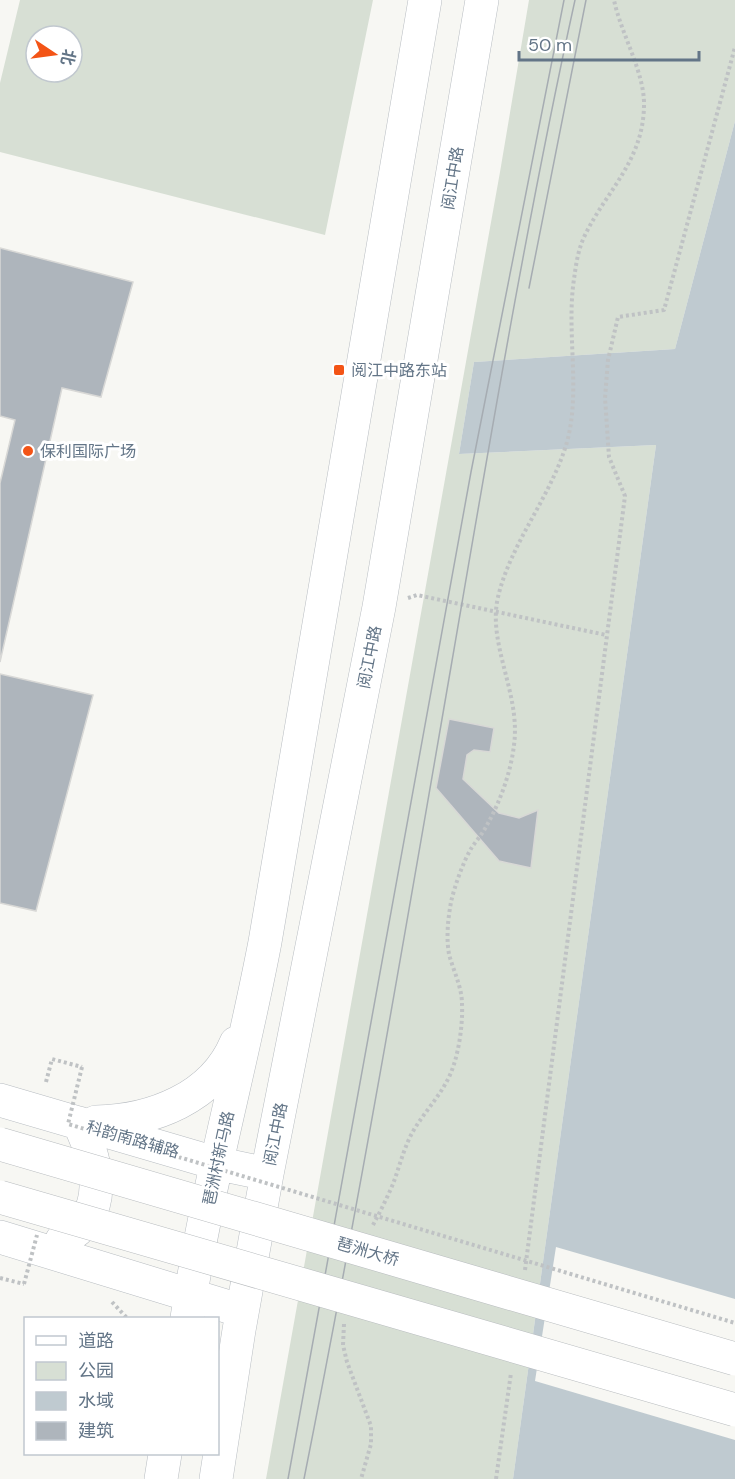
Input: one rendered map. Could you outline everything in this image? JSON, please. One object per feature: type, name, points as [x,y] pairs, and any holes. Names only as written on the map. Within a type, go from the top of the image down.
[{"type":"main road","points":[[44,1249],[68,1237],[86,1219],[94,1203],[97,1186],[95,1166],[89,1143],[79,1123],[118,1122],[141,1117],[176,1104],[207,1086],[230,1057],[254,998],[425,0]]},
{"type":"main road","name":"阅江中路","points":[[242,1311],[379,607],[482,0]]},
{"type":"main road","name":"琶洲村新马路","points":[[189,1306],[215,1163],[254,998]]},
{"type":"main road","name":"科韵南路辅路","points":[[0,1100],[215,1163],[267,1174]]},
{"type":"main road","name":"琶洲大桥","points":[[0,1144],[735,1359]]},
{"type":"main road","points":[[0,1197],[735,1410]]},
{"type":"main road","points":[[0,1237],[44,1249],[189,1306],[242,1311],[216,1479]]},
{"type":"main road","points":[[161,1479],[165,1455]]},
{"type":"path","points":[[371,1228],[393,1183],[411,1135],[448,1080],[457,1053],[462,1002],[448,951],[447,927],[452,899],[470,850],[488,824],[499,798],[507,778],[514,745],[515,724],[511,692],[496,633],[495,612],[513,555],[558,468],[568,439],[571,412],[570,315],[577,259],[585,236],[634,153],[642,129],[644,105],[642,82],[614,0]]},
{"type":"path","points":[[524,1278],[625,496],[609,457],[605,398],[608,360],[618,317],[664,310],[735,47]]},
{"type":"path","points":[[379,607],[417,595],[606,635]]},
{"type":"path","points":[[46,1082],[52,1059],[82,1067],[68,1124],[735,1323]]},
{"type":"path","points":[[0,1278],[24,1284]]},
{"type":"path","points":[[344,1323],[343,1345],[347,1362],[371,1426],[371,1444],[361,1479]]},
{"type":"path","points":[[496,1479],[511,1373]]},
{"type":"green space","points":[[20,0],[373,0],[325,235],[0,152],[0,83]]},
{"type":"green space","points":[[529,0],[735,0],[735,121],[675,349],[474,362],[459,454],[656,445],[513,1479],[266,1479],[500,172]]},
{"type":"water","points":[[735,121],[735,1479],[513,1479],[656,445],[459,454],[474,362],[675,349]]},
{"type":"pier","points":[[556,1247],[735,1299],[735,1440],[535,1381]]},
{"type":"building","name":"保利国际广场","points":[[0,248],[133,282],[101,397],[62,388],[0,662],[0,483],[15,420],[0,416]]},
{"type":"building","points":[[0,674],[93,695],[36,911],[0,903]]},
{"type":"building","points":[[449,719],[494,728],[490,752],[474,750],[467,755],[463,779],[499,813],[519,818],[538,810],[531,868],[499,861],[436,788]]},
{"type":"tram line","points":[[288,1479],[471,472],[564,0]]},
{"type":"tram line","points":[[304,1479],[381,1070],[510,330],[557,82],[575,0]]},
{"type":"tram line","points":[[529,288],[586,0]]},
{"type":"place","name":"阅江中路东站","points":[[339,370]]},
{"type":"place","name":"保利国际广场","points":[[28,451]]}]
